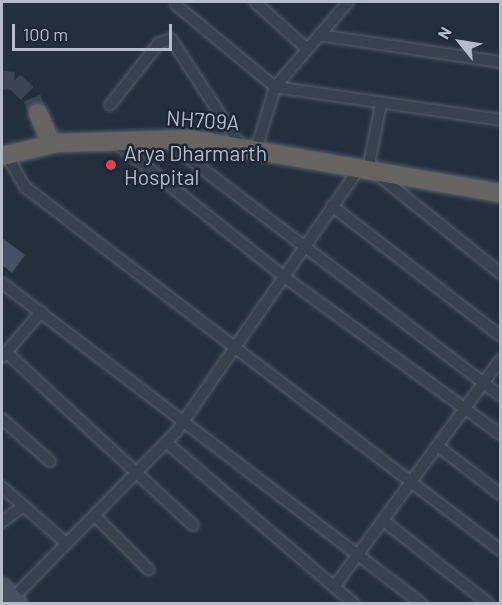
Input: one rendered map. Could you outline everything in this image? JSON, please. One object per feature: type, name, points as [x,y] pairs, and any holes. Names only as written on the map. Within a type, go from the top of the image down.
[{"type":"highway","points":[[38,113],[52,144]]},
{"type":"highway","name":"NH709A","points":[[3,154],[52,144],[111,139],[164,139],[248,146],[367,170],[501,193]]},
{"type":"street","points":[[255,2],[306,48]]},
{"type":"street","points":[[110,105],[159,43],[171,39],[248,146],[275,87],[346,2]]},
{"type":"street","points":[[176,5],[275,87],[501,120]]},
{"type":"street","points":[[319,35],[501,62]]},
{"type":"street","points":[[11,596],[95,516],[185,422],[234,346],[332,206],[367,170],[381,103]]},
{"type":"street","points":[[111,139],[283,276],[501,434]]},
{"type":"street","points":[[164,139],[501,395]]},
{"type":"street","points":[[3,154],[25,187],[501,550]]},
{"type":"street","points":[[367,170],[501,273]]},
{"type":"street","points":[[332,206],[501,336]]},
{"type":"street","points":[[2,283],[422,603]]},
{"type":"street","points":[[41,312],[4,354],[138,471],[193,525]]},
{"type":"street","points":[[334,587],[501,360]]},
{"type":"street","points":[[2,419],[50,461]]},
{"type":"street","points":[[167,443],[354,603]]},
{"type":"street","points":[[439,447],[501,494]]},
{"type":"street","points":[[2,487],[66,544]]},
{"type":"street","points":[[2,522],[23,506]]},
{"type":"street","points":[[95,516],[149,570]]},
{"type":"street","points":[[384,521],[489,603]]},
{"type":"building","points":[[2,238],[25,255],[12,273],[2,265]]},
{"type":"tunnel","points":[[2,80],[14,81],[32,98],[38,113]]},
{"type":"place","name":"Arya Dharmarth Hospital","points":[[111,165]]}]
